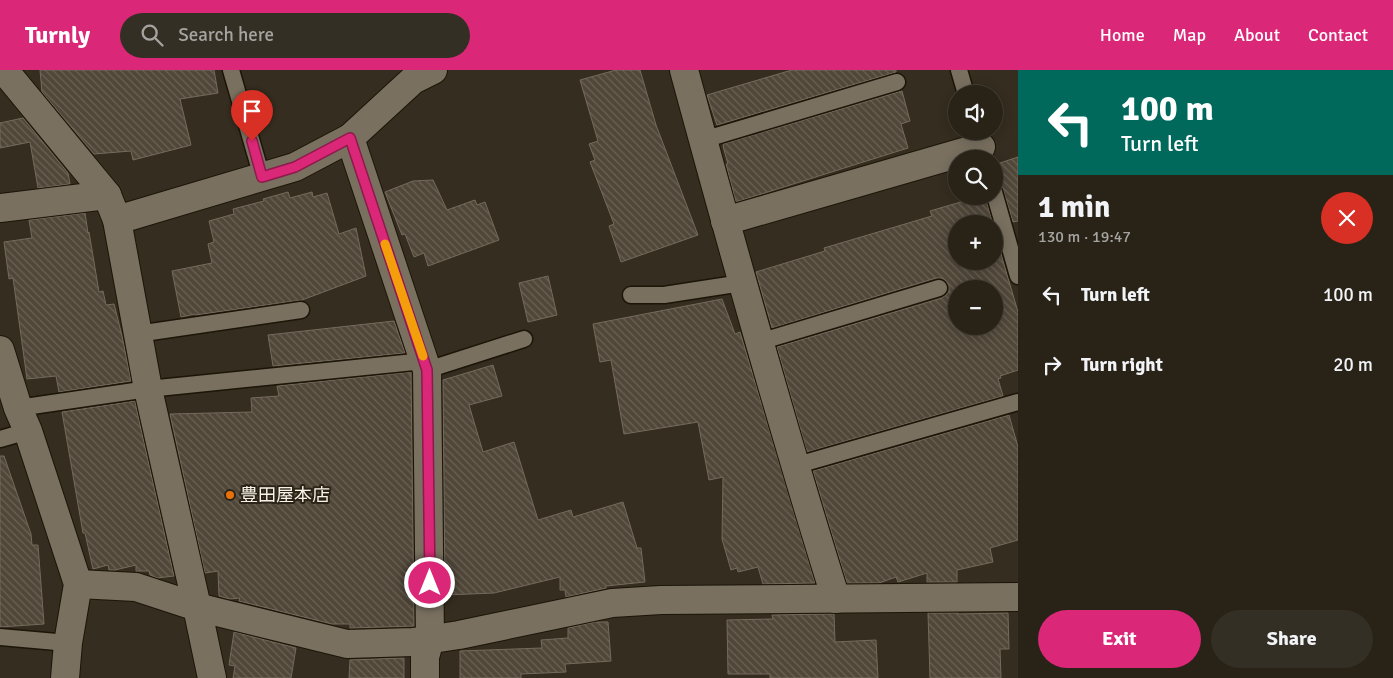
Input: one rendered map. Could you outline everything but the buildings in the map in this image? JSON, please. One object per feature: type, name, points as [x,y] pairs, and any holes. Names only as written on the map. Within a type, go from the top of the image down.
[{"type":"street","points":[[4,70],[107,195],[117,220],[148,390],[212,678]]},
{"type":"street","points":[[117,220],[295,167],[350,138],[414,80],[434,70]]},
{"type":"street","points":[[684,70],[794,466],[836,599]]},
{"type":"street","points":[[350,138],[426,365],[430,639],[425,657],[425,678]]},
{"type":"street","points":[[725,221],[980,146]]},
{"type":"street","points":[[0,208],[107,195]]},
{"type":"street","points":[[0,350],[78,584],[68,643],[65,678]]},
{"type":"street","points":[[78,584],[136,587],[197,607],[347,644],[412,642],[459,635],[612,604],[661,600],[1018,598]]},
{"type":"lane","points":[[231,70],[262,177]]},
{"type":"lane","points":[[959,70],[963,85]]},
{"type":"lane","points":[[703,140],[897,82]]},
{"type":"lane","points":[[998,205],[1018,276]]},
{"type":"lane","points":[[631,295],[664,295],[742,283]]},
{"type":"lane","points":[[759,342],[938,288]]},
{"type":"lane","points":[[137,334],[301,310]]},
{"type":"lane","points":[[0,439],[23,420],[148,390],[426,365],[524,339]]},
{"type":"lane","points":[[794,466],[1018,402]]},
{"type":"lane","points":[[0,637],[68,643]]},
{"type":"slow traffic","points":[[385,244],[423,356]]},
{"type":"place","name":"豊田屋本店","points":[[230,495]]},
{"type":"route","points":[[252,141],[262,177],[295,167],[350,138],[427,370],[430,583]]}]
